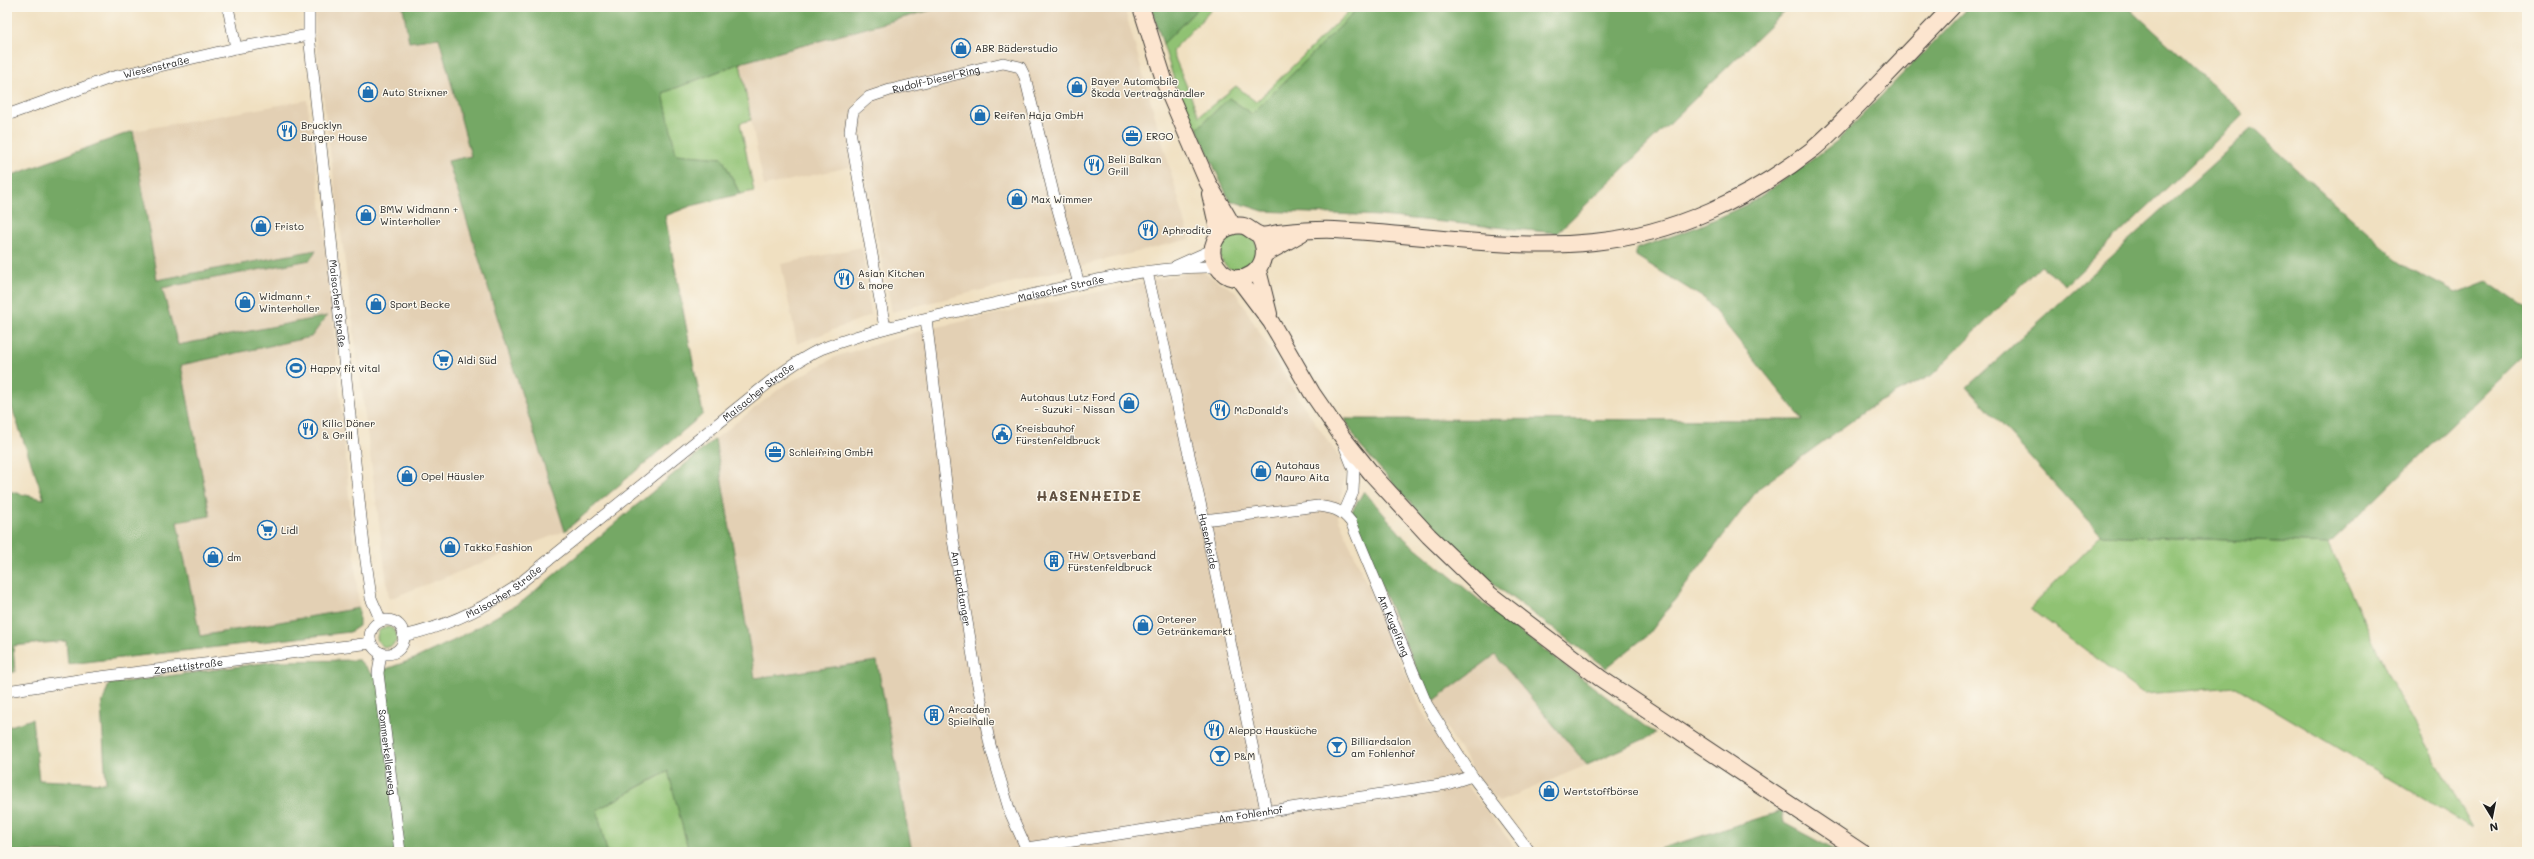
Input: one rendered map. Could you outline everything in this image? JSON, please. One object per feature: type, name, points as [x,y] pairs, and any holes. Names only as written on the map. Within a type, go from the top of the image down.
[{"type":"main road","points":[[1141,7],[1166,86],[1208,183],[1234,226]]},
{"type":"main road","points":[[1259,235],[1306,230],[1333,230],[1508,243],[1566,244],[1622,238],[1670,226],[1730,202],[1781,172],[1815,147],[1952,7]]},
{"type":"main road","points":[[1208,183],[1219,234],[1212,250],[1217,267],[1228,276],[1238,278],[1251,275],[1258,270],[1265,254],[1264,243],[1259,235],[1248,227],[1234,226],[1219,234]]},
{"type":"main road","points":[[1265,254],[1306,230]]},
{"type":"main road","points":[[1258,270],[1271,322]]},
{"type":"main road","points":[[1238,278],[1271,322],[1312,393],[1343,438],[1372,474],[1429,536],[1490,594],[1600,678],[1861,852]]},
{"type":"street","points":[[228,7],[236,48]]},
{"type":"street","name":"Maisacher Straße","points":[[309,7],[309,35],[364,546],[373,608],[381,621]]},
{"type":"street","name":"Wiesenstraße","points":[[7,115],[113,77],[236,48],[309,35]]},
{"type":"street","name":"Rudolf-Diesel-Ring","points":[[885,328],[850,132],[853,111],[869,97],[890,90],[1003,64],[1020,67],[1025,77],[1053,192],[1079,284]]},
{"type":"street","name":"Maisacher Straße","points":[[1170,268],[1212,250]]},
{"type":"street","name":"Maisacher Straße","points":[[403,636],[449,624],[491,603],[514,588],[787,369],[819,350],[885,328],[1079,284],[1170,268],[1217,267]]},
{"type":"street","name":"Hasenheide","points":[[1147,272],[1204,520],[1266,810]]},
{"type":"street","name":"Am Hardtanger","points":[[926,319],[953,540],[977,680],[990,746],[1010,812],[1027,850]]},
{"type":"street","points":[[1204,520],[1318,506],[1334,508],[1344,513],[1353,492],[1354,470],[1345,450],[1343,438]]},
{"type":"street","name":"Am Kugelfang","points":[[1344,513],[1351,522],[1427,705],[1472,776],[1530,852]]},
{"type":"street","points":[[381,621],[392,621],[397,624],[403,636],[402,643],[396,651],[381,653],[371,643],[371,631],[381,621]]},
{"type":"street","name":"Zenettistraße","points":[[7,692],[92,678],[371,643]]},
{"type":"street","name":"Sommerkellerweg","points":[[381,653],[378,673],[400,852]]},
{"type":"street","name":"Am Fohlenhof","points":[[1027,850],[1266,810],[1439,785],[1472,776]]},
{"type":"shaded area","points":[[315,7],[403,7],[409,42],[439,38],[471,156],[448,161],[565,531],[389,599],[315,35]]},
{"type":"shaded area","points":[[942,7],[1124,7],[1190,239],[892,312],[863,164],[764,186],[740,63]]},
{"type":"shaded area","points":[[307,100],[327,248],[359,608],[200,636],[177,522],[210,516],[157,280],[133,131]]},
{"type":"shaded area","points":[[862,247],[871,315],[797,344],[781,264]]},
{"type":"shaded area","points":[[1199,270],[1235,291],[1301,402],[1346,467],[1338,517],[1422,711],[1467,785],[1518,852],[912,852],[877,661],[755,678],[715,439],[783,386],[837,356],[919,331]]},
{"type":"shaded area","points":[[1495,655],[1587,765],[1499,802],[1478,778],[1431,703]]},
{"type":"green space","points":[[403,7],[942,7],[740,63],[663,93],[676,154],[722,158],[740,194],[691,206],[665,216],[703,414],[565,531],[448,161],[471,156],[439,38],[409,42]]},
{"type":"green space","points":[[1151,7],[1199,7],[1163,44]]},
{"type":"green space","points":[[1199,7],[1214,7],[1172,51],[1199,116],[1236,86],[1256,102],[1353,7],[1360,7],[1252,114],[1229,98],[1197,129],[1176,86],[1163,44]]},
{"type":"green space","points":[[1360,7],[1789,7],[1557,233],[1381,216],[1263,211],[1229,200],[1197,129],[1229,98],[1252,114]]},
{"type":"green space","points":[[1968,7],[2128,7],[2244,114],[2066,285],[2041,266],[1932,375],[1875,404],[1759,488],[1649,634],[1606,668],[1496,586],[1425,519],[1360,446],[1345,419],[1803,420],[1705,299],[1636,256],[1636,249],[1700,226],[1752,202],[1798,170],[1837,141]]},
{"type":"green space","points":[[740,63],[751,120],[740,123],[754,191],[740,194],[722,158],[675,154],[663,93]]},
{"type":"green space","points":[[2252,128],[2403,265],[2456,293],[2487,281],[2527,309],[2527,352],[2329,544],[2101,535],[1967,387]]},
{"type":"green space","points":[[133,131],[157,280],[316,250],[310,260],[162,288],[178,345],[327,316],[311,337],[181,365],[210,516],[177,522],[200,636],[359,608],[359,626],[350,632],[68,664],[66,641],[13,646],[15,672],[7,673],[7,491],[44,499],[7,394],[7,177]]},
{"type":"green space","points":[[1235,233],[1243,233],[1250,236],[1255,241],[1258,252],[1255,263],[1250,268],[1243,271],[1235,271],[1228,268],[1223,263],[1220,256],[1220,248],[1223,241],[1228,236]]},
{"type":"green space","points":[[715,439],[755,678],[877,661],[912,852],[689,852],[668,771],[597,810],[607,852],[7,852],[7,727],[32,719],[39,780],[106,783],[101,707],[109,684],[278,661],[359,660],[372,674],[414,659],[457,639],[523,601]]},
{"type":"green space","points":[[1364,491],[1405,539],[1483,603],[1655,734],[1587,765],[1495,655],[1431,703],[1350,514]]},
{"type":"green space","points":[[2101,535],[2329,544],[2388,675],[2473,828],[2236,687],[2144,694],[2030,608]]},
{"type":"green space","points":[[387,627],[394,630],[397,637],[394,644],[387,647],[380,644],[377,637],[380,630]]},
{"type":"green space","points":[[669,771],[689,852],[607,852],[597,810]]},
{"type":"green space","points":[[1782,811],[1784,823],[1838,852],[1650,852]]},
{"type":"place","name":"ABR Bäderstudio","points":[[961,48]]},
{"type":"place","name":"Bayer Automobile Škoda Vertragshändler","points":[[1077,87]]},
{"type":"place","name":"Auto Strixner","points":[[368,92]]},
{"type":"place","name":"Reifen Haja GmbH","points":[[980,115]]},
{"type":"place","name":"Brucklyn Burger House","points":[[287,131]]},
{"type":"place","name":"ERGO","points":[[1132,136]]},
{"type":"place","name":"Beli Balkan Grill","points":[[1094,165]]},
{"type":"place","name":"Max Wimmer","points":[[1017,199]]},
{"type":"place","name":"BMW Widmann + Winterholler","points":[[366,215]]},
{"type":"place","name":"Fristo","points":[[261,226]]},
{"type":"place","name":"Aphrodite","points":[[1148,230]]},
{"type":"place","name":"Asian Kitchen & more","points":[[844,279]]},
{"type":"place","name":"Widmann + Winterholler","points":[[245,302]]},
{"type":"place","name":"Sport Becke","points":[[376,304]]},
{"type":"place","name":"Aldi Süd","points":[[443,360]]},
{"type":"place","name":"Happy fit vital","points":[[296,368]]},
{"type":"place","name":"Autohaus Lutz Ford - Suzuki - Nissan","points":[[1129,403]]},
{"type":"place","name":"McDonald's","points":[[1220,410]]},
{"type":"place","name":"Kilic Döner & Grill","points":[[308,429]]},
{"type":"place","name":"Kreisbauhof Fürstenfeldbruck","points":[[1002,434]]},
{"type":"place","name":"Schleifring GmbH","points":[[775,452]]},
{"type":"place","name":"Autohaus Mauro Aita","points":[[1261,471]]},
{"type":"place","name":"Opel Häusler","points":[[407,476]]},
{"type":"place","name":"Lidl","points":[[267,530]]},
{"type":"place","name":"Takko Fashion","points":[[450,547]]},
{"type":"place","name":"dm","points":[[213,557]]},
{"type":"place","name":"THW Ortsverband Fürstenfeldbruck","points":[[1054,561]]},
{"type":"place","name":"Orterer Getränkemarkt","points":[[1143,625]]},
{"type":"place","name":"Arcaden Spielhalle","points":[[934,715]]},
{"type":"place","name":"Aleppo Hausküche","points":[[1214,730]]},
{"type":"place","name":"Billiardsalon am Fohlenhof","points":[[1337,747]]},
{"type":"place","name":"P&M","points":[[1220,756]]},
{"type":"place","name":"Wertstoffbörse","points":[[1549,791]]},
{"type":"district","name":"HASENHEIDE","points":[[1089,496]]}]
